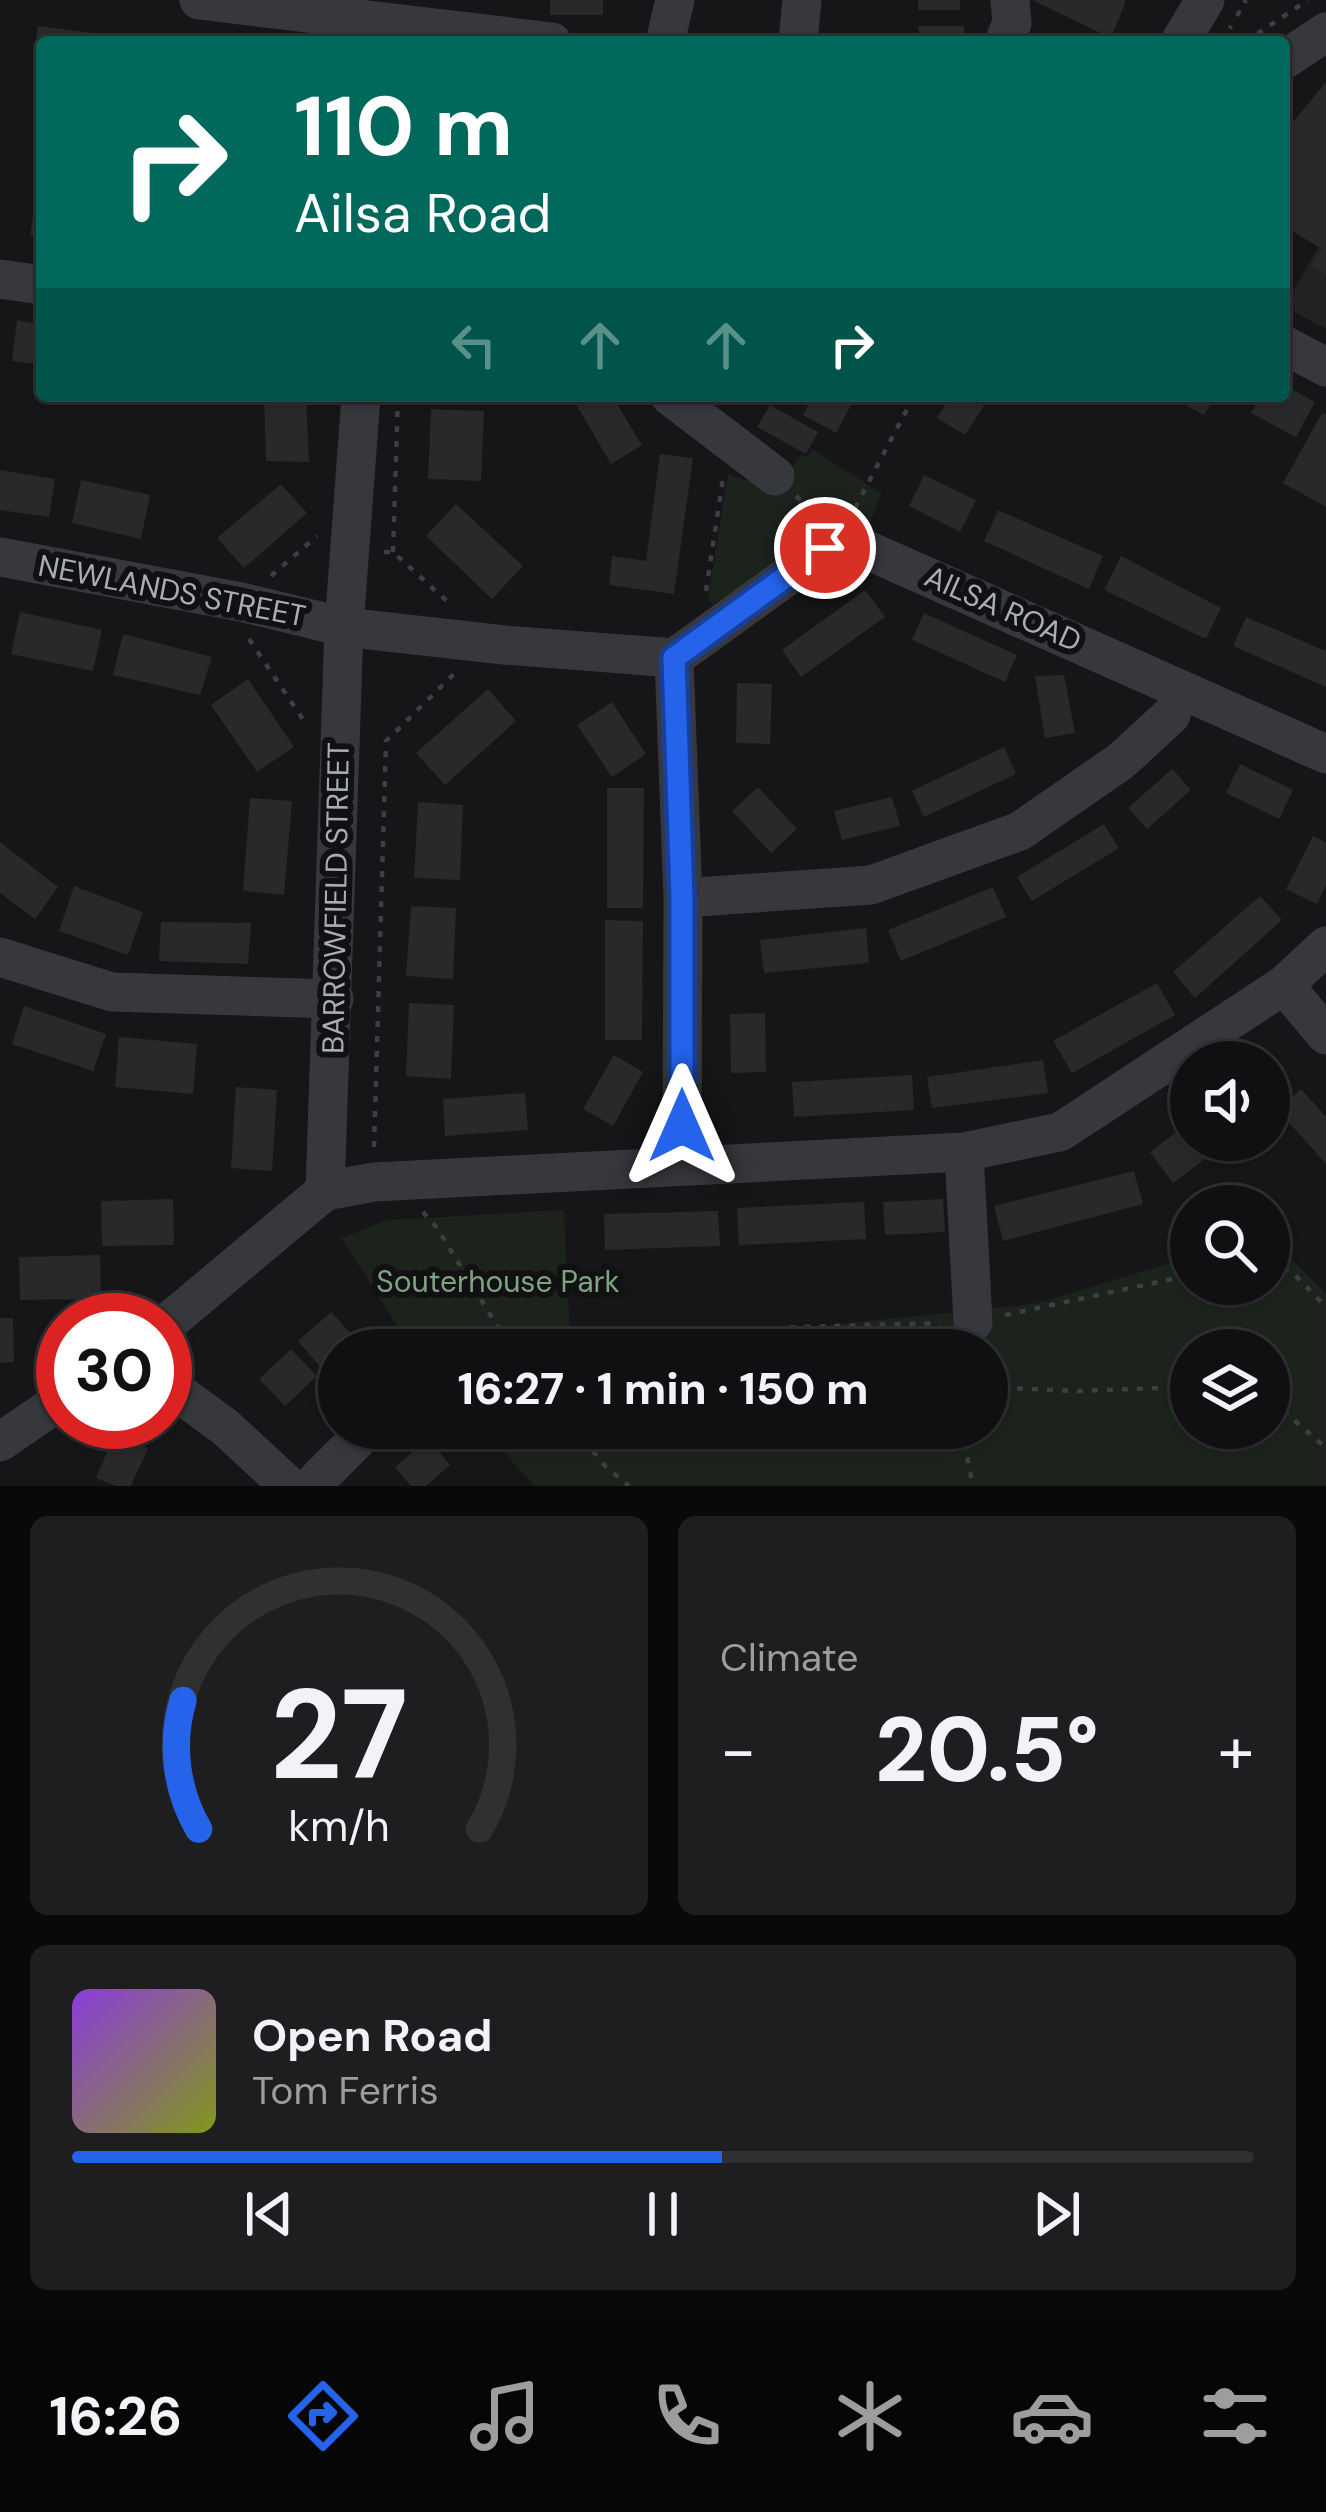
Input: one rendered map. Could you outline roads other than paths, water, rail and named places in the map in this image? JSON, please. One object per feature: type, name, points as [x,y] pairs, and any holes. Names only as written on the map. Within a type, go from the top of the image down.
[{"type":"street","points":[[200,0],[377,32],[447,36]]},
{"type":"street","points":[[666,36],[674,0]]},
{"type":"street","points":[[799,36],[802,0]]},
{"type":"street","points":[[1007,36],[1012,23],[1010,0]]},
{"type":"street","points":[[1184,36],[1205,0]]},
{"type":"street","points":[[1290,56],[1326,32]]},
{"type":"street","points":[[0,279],[36,285]]},
{"type":"street","points":[[1290,348],[1326,368]]},
{"type":"street","name":"BARROWFIELD STREET","points":[[325,1191],[344,627],[361,402]]},
{"type":"street","points":[[678,402],[775,476]]},
{"type":"street","name":"AILSA ROAD","points":[[686,649],[832,543],[1326,754]]},
{"type":"street","name":"NEWLANDS STREET","points":[[0,556],[242,602],[344,627]]},
{"type":"street","points":[[344,627],[487,643],[686,649],[682,1126]]},
{"type":"street","points":[[682,898],[871,885],[1020,831],[1121,761],[1171,715]]},
{"type":"street","points":[[192,1302],[325,1191],[385,1182],[964,1152],[1060,1132],[1284,985],[1326,946]]},
{"type":"street","points":[[0,956],[112,992],[334,998]]},
{"type":"street","points":[[1284,985],[1326,1035]]},
{"type":"street","points":[[964,1152],[973,1322]]},
{"type":"street","points":[[192,1403],[290,1486]]},
{"type":"street","points":[[0,1442],[36,1417]]},
{"type":"street","points":[[311,1486],[348,1449]]},
{"type":"park label","name":"Souterhouse Park","points":[[498,1282]]}]
